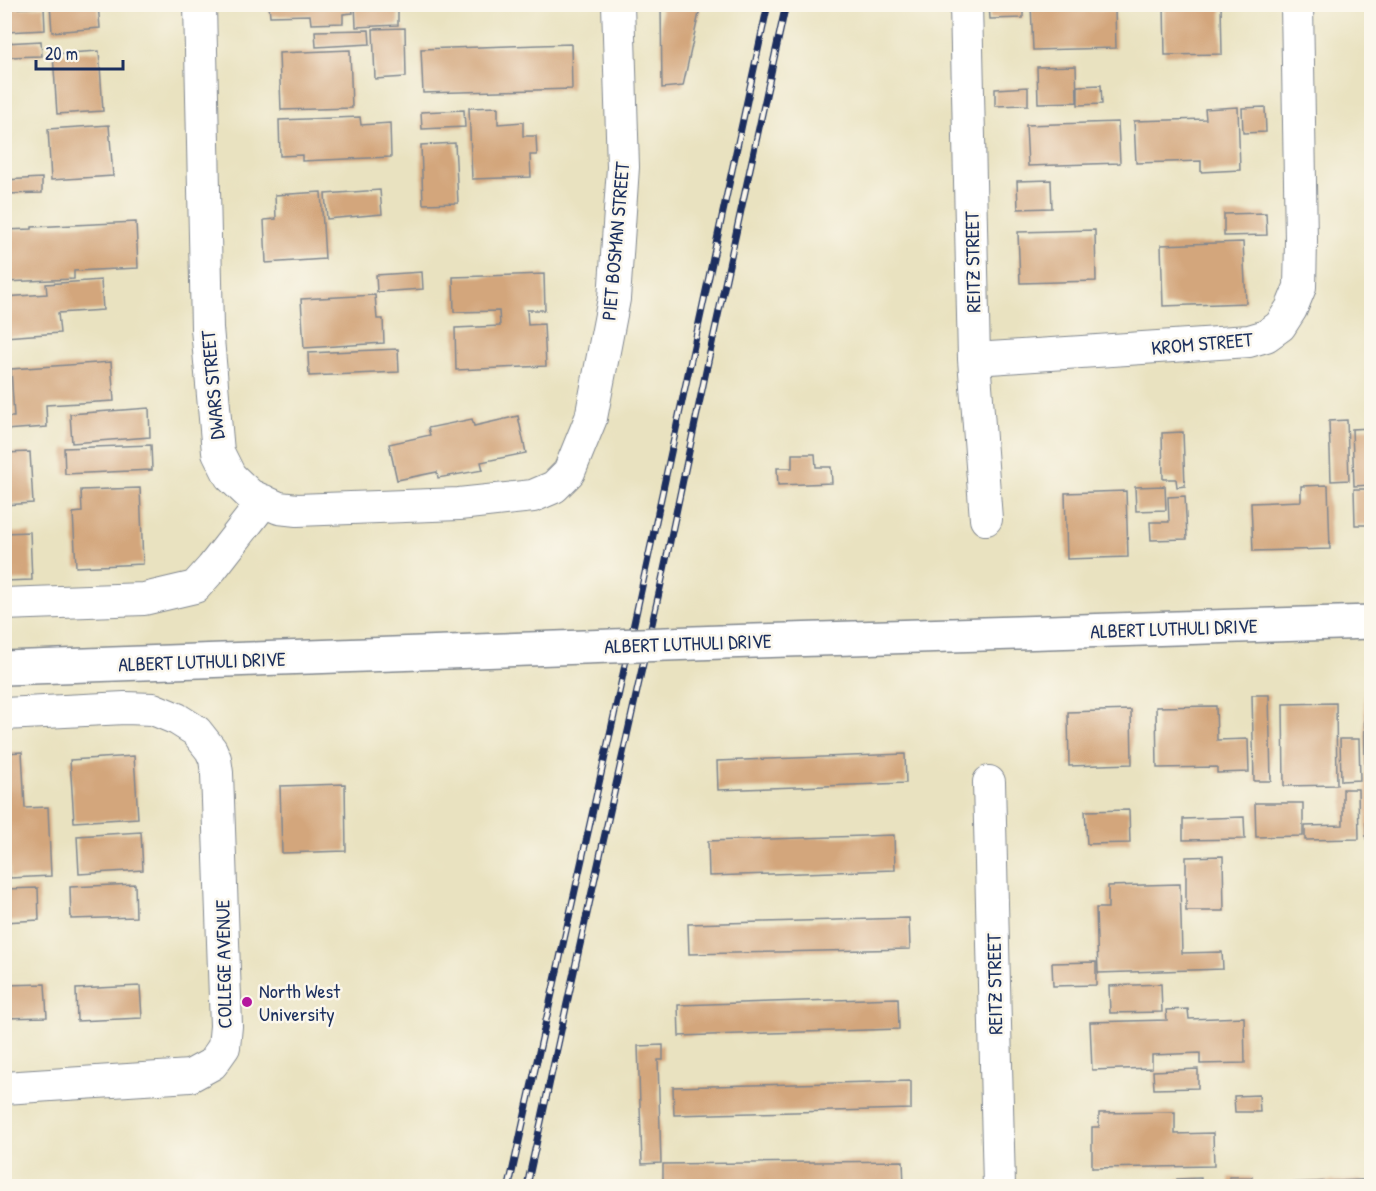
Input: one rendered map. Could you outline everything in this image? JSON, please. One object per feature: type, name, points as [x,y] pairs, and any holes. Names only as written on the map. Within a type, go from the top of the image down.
[{"type":"main road","name":"ALBERT LUTHULI DRIVE","points":[[4,668],[722,642],[1371,622]]},
{"type":"street","name":"DWARS STREET","points":[[200,4],[207,328],[218,452],[230,476],[250,495],[279,508],[297,510],[459,504],[532,496],[554,487],[569,472]]},
{"type":"street","name":"PIET BOSMAN STREET","points":[[569,472],[591,418],[614,300],[623,167],[618,4]]},
{"type":"street","name":"REITZ STREET","points":[[966,4],[974,359],[986,519]]},
{"type":"street","name":"KROM STREET","points":[[974,359],[1249,341],[1266,336],[1280,326],[1291,309],[1300,287],[1297,4]]},
{"type":"street","points":[[4,604],[144,599],[195,587],[264,501]]},
{"type":"street","name":"COLLEGE AVENUE","points":[[4,714],[125,708],[153,709],[177,719],[196,731],[205,741],[215,759],[217,773],[225,1014],[224,1047],[212,1064],[190,1076],[4,1088]]},
{"type":"street","name":"REITZ STREET","points":[[989,782],[999,1186]]},
{"type":"building","points":[[50,4],[98,4],[100,28],[52,32]]},
{"type":"building","points":[[355,4],[398,4],[398,25],[356,27]]},
{"type":"building","points":[[661,4],[701,4],[683,86],[662,88]]},
{"type":"building","points":[[989,4],[1023,4],[1023,18],[990,19]]},
{"type":"building","points":[[1080,4],[1080,11],[1115,10],[1116,48],[1033,50],[1031,5]]},
{"type":"building","points":[[1221,4],[1222,54],[1165,55],[1164,5]]},
{"type":"building","points":[[269,5],[352,5],[353,13],[343,14],[343,23],[311,24],[310,15],[270,16]]},
{"type":"building","points":[[44,7],[45,30],[6,32],[5,9]]},
{"type":"building","points":[[405,28],[406,77],[375,79],[373,29]]},
{"type":"building","points":[[369,30],[370,44],[316,47],[315,31]]},
{"type":"building","points":[[41,41],[42,56],[6,57],[5,43]]},
{"type":"building","points":[[571,44],[572,89],[423,93],[421,49]]},
{"type":"building","points":[[350,50],[352,108],[281,110],[279,53]]},
{"type":"building","points":[[99,51],[103,111],[57,114],[53,54]]},
{"type":"building","points":[[1076,66],[1077,102],[1038,103],[1037,67]]},
{"type":"building","points":[[1101,85],[1102,104],[1078,105],[1078,86]]},
{"type":"building","points":[[1028,87],[1028,105],[995,106],[995,89]]},
{"type":"building","points":[[498,107],[498,124],[523,122],[523,136],[536,136],[537,155],[530,155],[531,177],[472,179],[469,108]]},
{"type":"building","points":[[1238,107],[1240,170],[1201,172],[1201,161],[1136,163],[1134,121],[1206,119],[1205,109]]},
{"type":"building","points":[[1265,107],[1266,132],[1243,133],[1242,108]]},
{"type":"building","points":[[464,110],[465,127],[422,129],[421,112]]},
{"type":"building","points":[[360,117],[361,125],[390,123],[391,157],[302,161],[302,155],[280,156],[279,120]]},
{"type":"building","points":[[1118,122],[1120,163],[1028,166],[1026,125]]},
{"type":"building","points":[[109,125],[113,176],[51,180],[48,129]]},
{"type":"building","points":[[455,143],[458,203],[423,204],[421,145]]},
{"type":"building","points":[[42,178],[42,193],[4,194],[4,180]]},
{"type":"building","points":[[1051,180],[1052,208],[1018,209],[1017,181]]},
{"type":"building","points":[[380,190],[382,214],[327,219],[325,194]]},
{"type":"building","points":[[321,192],[325,259],[266,263],[264,220],[276,219],[275,195]]},
{"type":"building","points":[[1266,213],[1267,235],[1224,236],[1224,214]]},
{"type":"building","points":[[136,222],[138,268],[74,271],[74,279],[5,282],[4,230]]},
{"type":"building","points":[[1095,230],[1096,281],[1020,283],[1018,232]]},
{"type":"building","points":[[1243,242],[1246,303],[1163,306],[1161,245]]},
{"type":"building","points":[[422,272],[423,289],[377,292],[376,275]]},
{"type":"building","points":[[544,274],[545,310],[527,310],[528,325],[544,324],[546,366],[456,370],[455,328],[500,326],[499,311],[454,312],[453,277]]},
{"type":"building","points":[[101,280],[103,310],[58,313],[60,333],[4,337],[4,297],[47,294],[46,284]]},
{"type":"building","points":[[375,295],[377,319],[383,319],[384,343],[304,348],[301,299]]},
{"type":"building","points":[[398,349],[399,372],[309,376],[308,353]]},
{"type":"building","points":[[111,362],[114,401],[46,405],[47,427],[4,430],[4,417],[14,417],[11,369]]},
{"type":"building","points":[[149,408],[150,437],[72,443],[70,414]]},
{"type":"building","points":[[518,416],[526,453],[481,462],[483,470],[438,478],[437,472],[397,480],[389,444],[430,435],[428,428],[472,419],[474,426]]},
{"type":"building","points":[[1347,420],[1349,480],[1331,481],[1329,421]]},
{"type":"building","points":[[1371,428],[1372,485],[1354,486],[1352,429]]},
{"type":"building","points":[[1183,432],[1185,486],[1177,487],[1176,479],[1163,479],[1162,433]]},
{"type":"building","points":[[151,445],[152,470],[65,474],[64,448]]},
{"type":"building","points":[[30,452],[33,503],[4,505],[4,453]]},
{"type":"building","points":[[792,454],[815,454],[816,467],[831,467],[832,483],[778,485],[777,468],[792,468]]},
{"type":"building","points":[[1328,485],[1330,549],[1253,551],[1251,503],[1301,501],[1301,486]]},
{"type":"building","points":[[1165,486],[1166,510],[1136,511],[1135,487]]},
{"type":"building","points":[[140,488],[143,564],[76,567],[73,513],[82,512],[81,490]]},
{"type":"building","points":[[1354,489],[1372,489],[1372,525],[1355,525]]},
{"type":"building","points":[[1126,491],[1128,557],[1067,559],[1065,493]]},
{"type":"building","points":[[1185,496],[1187,539],[1151,540],[1150,522],[1169,522],[1168,497]]},
{"type":"building","points":[[30,532],[32,580],[4,581],[4,533]]},
{"type":"building","points":[[1372,683],[1372,839],[1366,839],[1364,684]]},
{"type":"building","points":[[1252,695],[1269,695],[1271,781],[1254,781]]},
{"type":"building","points":[[1336,703],[1337,785],[1284,786],[1283,704]]},
{"type":"building","points":[[1216,706],[1217,740],[1248,739],[1249,772],[1217,773],[1217,767],[1157,768],[1156,707]]},
{"type":"building","points":[[1131,710],[1132,764],[1069,766],[1068,712]]},
{"type":"building","points":[[1340,739],[1359,739],[1360,780],[1341,781]]},
{"type":"building","points":[[22,752],[25,808],[48,807],[51,876],[10,878],[7,831],[4,831],[4,753]]},
{"type":"building","points":[[905,754],[906,783],[718,790],[717,761]]},
{"type":"building","points":[[134,756],[138,818],[74,822],[70,760]]},
{"type":"building","points":[[345,784],[346,851],[282,853],[280,786]]},
{"type":"building","points":[[1343,789],[1358,789],[1359,839],[1305,840],[1305,826],[1343,825]]},
{"type":"building","points":[[1255,803],[1303,803],[1303,836],[1256,837]]},
{"type":"building","points":[[1129,810],[1130,843],[1087,844],[1085,811]]},
{"type":"building","points":[[1244,817],[1245,839],[1183,840],[1183,819]]},
{"type":"building","points":[[141,832],[143,870],[79,874],[77,836]]},
{"type":"building","points":[[894,835],[895,870],[709,876],[708,841]]},
{"type":"building","points":[[1223,856],[1224,911],[1186,911],[1186,857]]},
{"type":"building","points":[[135,884],[136,917],[71,919],[70,887]]},
{"type":"building","points":[[1180,884],[1182,953],[1222,952],[1223,969],[1098,973],[1096,908],[1108,908],[1108,886]]},
{"type":"building","points":[[38,888],[39,920],[4,922],[4,889]]},
{"type":"building","points":[[909,918],[910,949],[689,954],[688,924]]},
{"type":"building","points":[[1096,962],[1096,985],[1053,986],[1052,963]]},
{"type":"building","points":[[45,984],[47,1017],[4,1018],[4,985]]},
{"type":"building","points":[[1161,984],[1162,1012],[1110,1013],[1109,986]]},
{"type":"building","points":[[140,986],[142,1018],[77,1021],[76,989]]},
{"type":"building","points":[[898,998],[899,1029],[679,1036],[678,1005]]},
{"type":"building","points":[[1188,1009],[1189,1019],[1244,1017],[1245,1063],[1200,1064],[1200,1053],[1152,1055],[1152,1068],[1092,1070],[1090,1022],[1167,1020],[1166,1010]]},
{"type":"building","points":[[663,1045],[663,1060],[658,1060],[661,1163],[642,1164],[638,1046]]},
{"type":"building","points":[[1198,1069],[1198,1088],[1154,1089],[1153,1071]]},
{"type":"building","points":[[911,1081],[911,1109],[674,1115],[673,1087]]},
{"type":"building","points":[[1259,1095],[1260,1112],[1235,1112],[1234,1096]]},
{"type":"building","points":[[1175,1112],[1175,1134],[1213,1133],[1214,1166],[1092,1168],[1092,1127],[1099,1127],[1099,1113]]},
{"type":"building","points":[[903,1161],[904,1186],[663,1186],[663,1164]]},
{"type":"building","points":[[1229,1177],[1252,1177],[1253,1184],[1362,1180],[1363,1186],[1229,1186]]},
{"type":"building","points":[[1201,1178],[1201,1186],[1178,1186],[1177,1179]]},
{"type":"railway","points":[[509,1186],[612,725],[768,4]]},
{"type":"railway","points":[[527,1186],[661,584],[786,4]]},
{"type":"place","name":"North West University","points":[[247,1002]]}]
